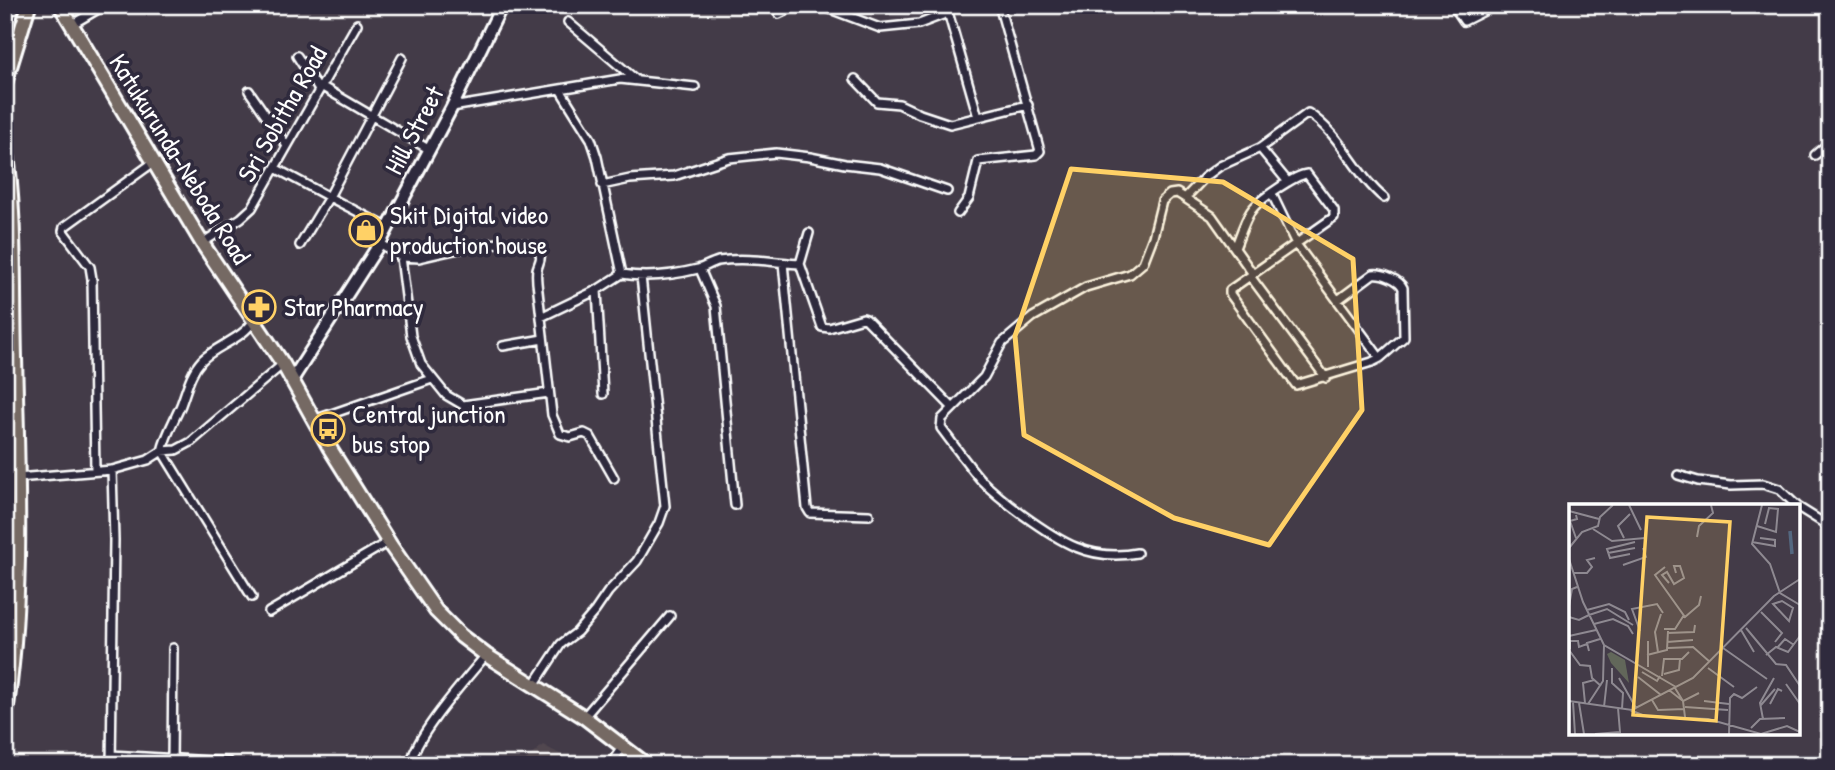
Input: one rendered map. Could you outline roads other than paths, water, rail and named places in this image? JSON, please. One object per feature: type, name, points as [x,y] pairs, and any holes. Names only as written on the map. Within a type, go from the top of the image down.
[{"type":"main road","points":[[5,83],[29,5]]},
{"type":"main road","name":"Katukurunda-Neboda Road","points":[[60,5],[202,243],[283,365],[388,542],[436,611],[461,636],[486,655],[584,717],[647,765]]},
{"type":"main road","name":"Hill Street","points":[[292,380],[380,243],[502,5]]},
{"type":"main road","points":[[5,139],[14,230],[10,329],[11,445],[17,478],[5,719]]},
{"type":"street","points":[[71,24],[105,5]]},
{"type":"street","points":[[779,14],[797,5]]},
{"type":"street","points":[[819,5],[880,28],[919,24],[947,9],[978,117]]},
{"type":"street","points":[[958,213],[969,198],[978,161],[1039,153],[999,5]]},
{"type":"street","points":[[1453,5],[1464,21],[1496,5]]},
{"type":"street","points":[[568,22],[635,80]]},
{"type":"street","name":"Sri Sobitha Road","points":[[202,243],[252,208],[357,24]]},
{"type":"street","points":[[297,56],[320,88],[430,150]]},
{"type":"street","points":[[300,245],[329,197],[402,58]]},
{"type":"street","points":[[855,79],[877,102],[899,103],[920,114],[950,124],[1028,105]]},
{"type":"street","points":[[452,107],[491,99],[561,91],[612,80],[695,87]]},
{"type":"street","points":[[250,91],[287,146]]},
{"type":"street","points":[[561,91],[591,139],[622,274]]},
{"type":"street","points":[[1185,198],[1195,185],[1220,166],[1260,148],[1308,113],[1339,142],[1372,188],[1384,198]]},
{"type":"street","points":[[1815,155],[1830,142]]},
{"type":"street","points":[[1260,148],[1289,181]]},
{"type":"street","points":[[602,186],[630,178],[674,176],[718,160],[776,153],[810,156],[880,169],[947,191]]},
{"type":"street","points":[[95,471],[92,279],[90,267],[63,230],[154,162]]},
{"type":"street","points":[[275,168],[387,228]]},
{"type":"street","points":[[1235,248],[1251,210],[1289,181],[1307,174],[1335,213],[1334,217],[1230,290],[1231,297],[1296,385],[1380,358],[1404,337],[1402,284],[1373,274],[1338,300]]},
{"type":"street","points":[[1138,553],[1122,556],[1075,548],[1053,537],[1002,500],[980,478],[941,428],[942,419],[984,377],[1002,343],[1034,317],[1086,287],[1130,274],[1143,263],[1162,201],[1170,194],[1177,193],[1212,216],[1326,377]]},
{"type":"street","points":[[1272,194],[1296,244],[1380,358]]},
{"type":"street","points":[[809,233],[800,264],[822,327],[829,328],[866,319],[953,408]]},
{"type":"street","points":[[380,243],[401,257],[419,258],[499,241],[535,249],[541,256],[537,272],[552,415],[560,434],[570,437],[584,433],[590,436],[614,478]]},
{"type":"street","points":[[401,257],[411,336],[421,364],[446,396],[463,405],[549,393]]},
{"type":"street","points":[[541,317],[597,290],[622,274],[641,276],[700,269],[716,262],[727,261],[800,264]]},
{"type":"street","points":[[783,263],[807,508],[810,513],[869,515]]},
{"type":"street","points":[[700,269],[716,306],[735,505]]},
{"type":"street","points":[[534,685],[561,644],[577,632],[608,592],[638,561],[659,523],[664,506],[641,276]]},
{"type":"street","points":[[597,290],[603,394]]},
{"type":"street","points":[[252,597],[162,450],[189,379],[202,360],[249,328],[254,320]]},
{"type":"street","points":[[503,346],[543,339]]},
{"type":"street","points":[[17,478],[112,470],[148,460],[162,450],[176,450],[191,442],[283,365]]},
{"type":"street","points":[[314,420],[432,379]]},
{"type":"street","points":[[111,765],[114,540],[112,470]]},
{"type":"street","points":[[1678,475],[1698,481],[1731,485],[1763,484],[1779,489],[1796,504]]},
{"type":"street","points":[[1800,507],[1830,527]]},
{"type":"street","points":[[269,612],[388,542]]},
{"type":"street","points":[[584,717],[670,616]]},
{"type":"street","points":[[172,761],[173,648]]},
{"type":"street","points":[[411,765],[413,752],[441,708],[486,655]]},
{"type":"street","points":[[610,765],[624,746]]},
{"type":"street","points":[[111,755],[172,761],[229,762],[231,765]]},
{"type":"place","name":"Skit Digital video production house","points":[[366,230]]},
{"type":"place","name":"Star Pharmacy","points":[[259,307]]},
{"type":"place","name":"Central junction bus stop","points":[[328,429]]}]
